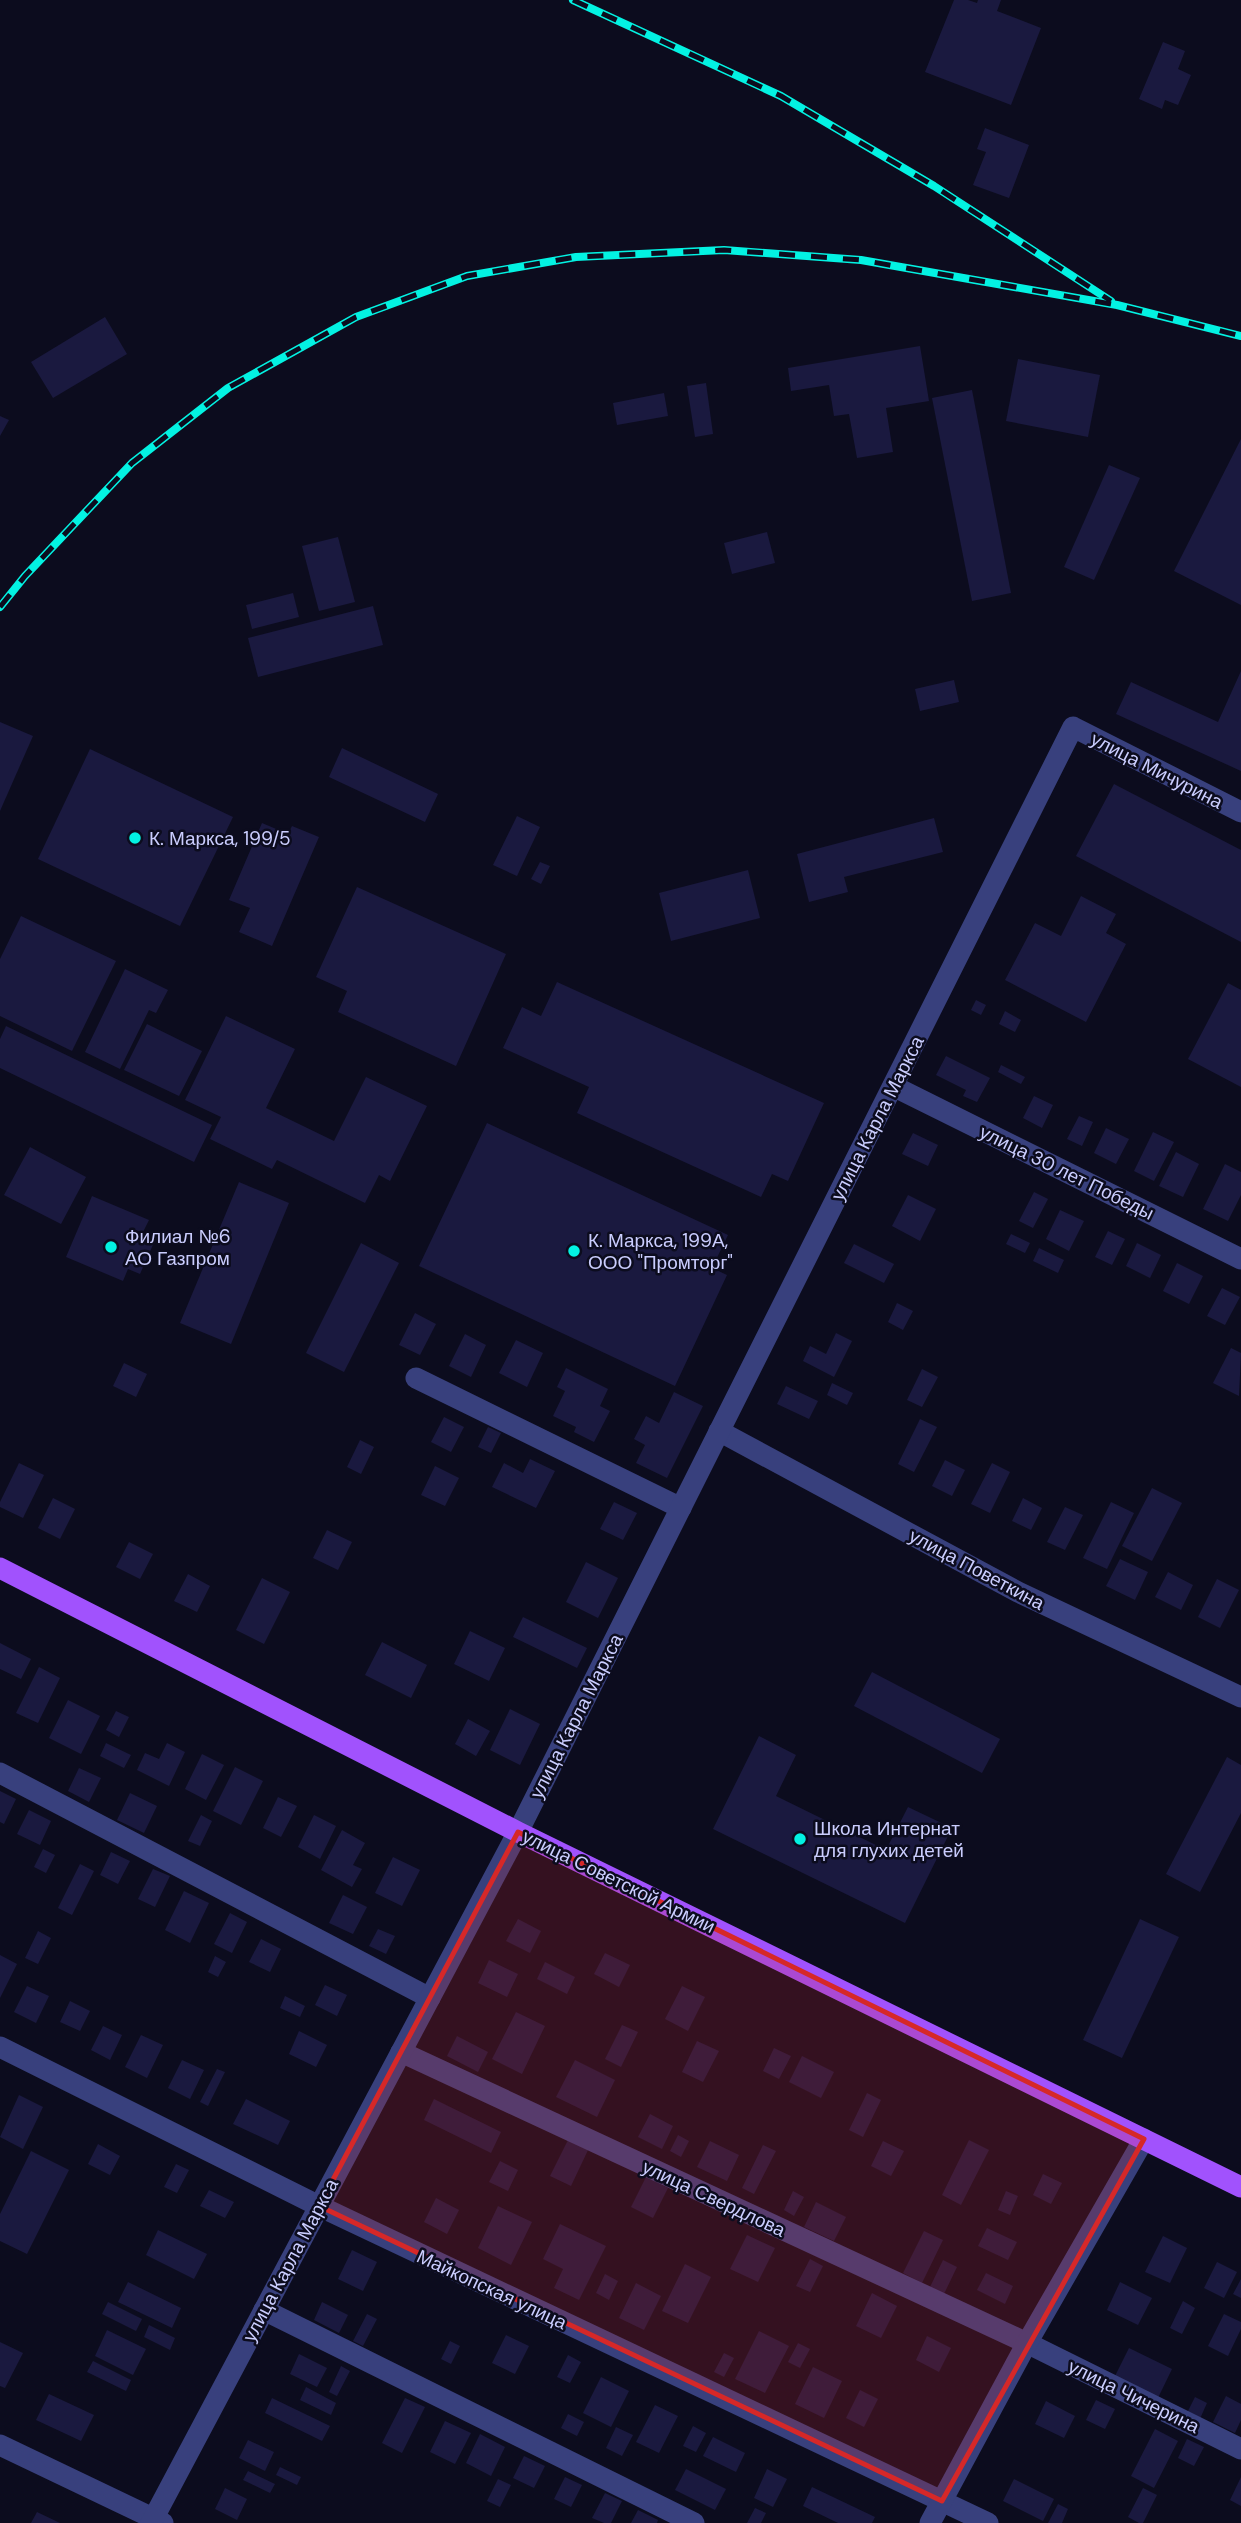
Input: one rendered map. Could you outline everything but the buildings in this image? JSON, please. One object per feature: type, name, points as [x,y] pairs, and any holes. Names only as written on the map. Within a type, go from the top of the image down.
[{"type":"main road","name":"улица Советской Армии","points":[[0,1568],[518,1832],[1241,2187]]},
{"type":"street","name":"улица Мичурина","points":[[1073,727],[1241,812]]},
{"type":"street","name":"улица Карла Маркса","points":[[156,2521],[264,2310],[518,1832],[1073,727]]},
{"type":"street","name":"улица 30 лет Победы","points":[[893,1086],[1241,1259]]},
{"type":"street","points":[[416,1378],[681,1508]]},
{"type":"street","name":"улица Поветкина","points":[[719,1431],[1018,1592],[1241,1697]]},
{"type":"street","points":[[0,1773],[430,1998]]},
{"type":"street","name":"Майкопская улица","points":[[0,2047],[319,2206],[988,2523]]},
{"type":"street","name":"улица Свердлова","points":[[401,2052],[1027,2343]]},
{"type":"street","points":[[930,2523],[1027,2343],[1144,2139]]},
{"type":"street","points":[[264,2310],[694,2523]]},
{"type":"street","name":"улица Чичерина","points":[[1027,2343],[1241,2449]]},
{"type":"street","points":[[0,2445],[156,2521]]},
{"type":"highlighted area","points":[[518,1832],[1144,2139],[942,2501],[319,2206]]},
{"type":"railway","points":[[573,0],[781,96],[934,186],[1111,301]]},
{"type":"railway","points":[[0,607],[25,576],[132,463],[228,388],[356,317],[467,276],[576,257],[724,250],[861,260],[1117,305],[1241,336]]},
{"type":"place","name":"К. Маркса, 199/5","points":[[135,838]]},
{"type":"place","name":"Филиал №6 АО Газпром","points":[[111,1247]]},
{"type":"place","name":"К. Маркса, 199А, ООО \"Промторг\"","points":[[574,1251]]},
{"type":"place","name":"Школа Интернат для глухих детей","points":[[800,1839]]}]
